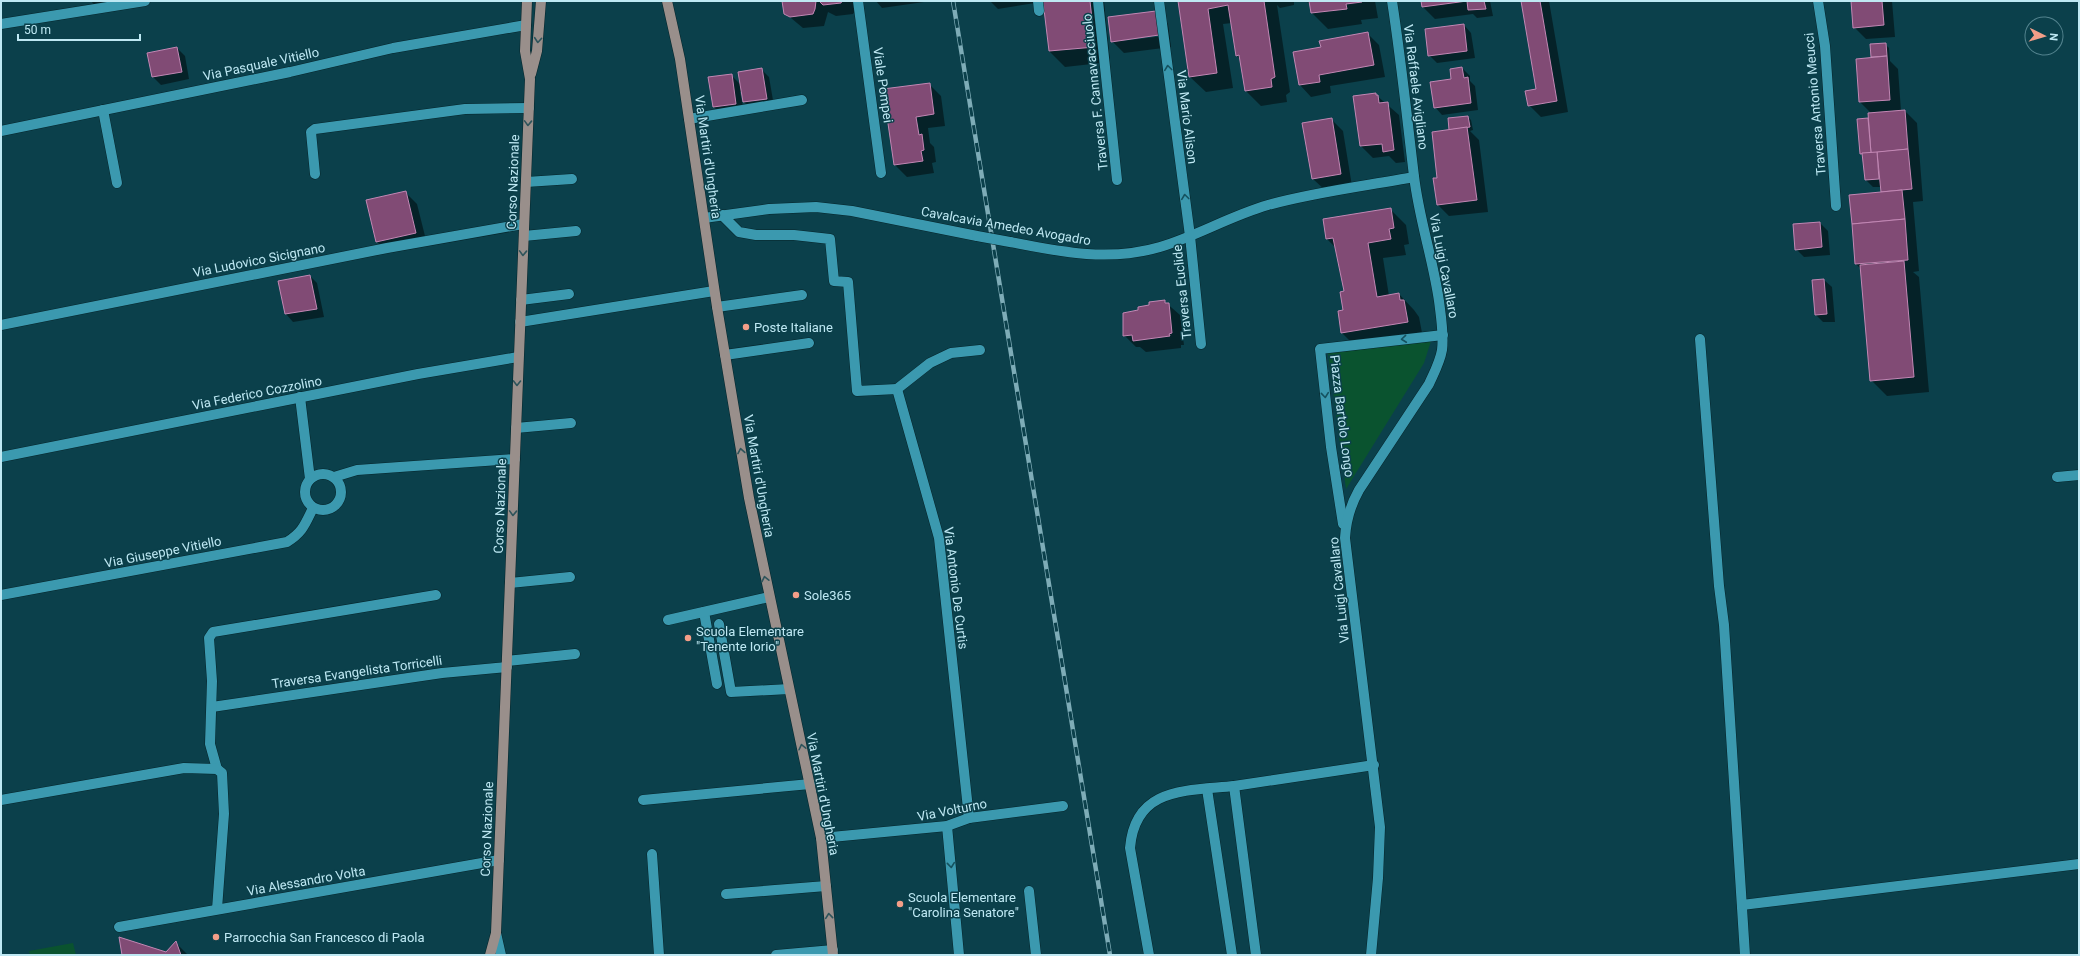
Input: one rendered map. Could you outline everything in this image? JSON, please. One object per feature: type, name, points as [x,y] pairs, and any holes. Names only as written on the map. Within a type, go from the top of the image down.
[{"type":"main road","name":"Corso Nazionale","points":[[528,1],[525,51],[530,79]]},
{"type":"main road","name":"Corso Nazionale","points":[[490,955],[496,933],[524,236],[523,224],[530,79],[537,51],[540,1]]},
{"type":"main road","name":"Via Martiri d'Ungheria","points":[[667,1],[680,59],[714,291],[749,498],[821,838],[833,952]]},
{"type":"street","points":[[1,24],[145,1]]},
{"type":"street","name":"Viale Pompei","points":[[858,1],[881,173]]},
{"type":"street","name":"Traversa F. Cannavacciuolo","points":[[1098,1],[1118,180]]},
{"type":"street","name":"Via Mario Alison","points":[[1159,1],[1190,236]]},
{"type":"street","name":"Via Raffaele Avigliano","points":[[1392,1],[1409,124],[1414,177]]},
{"type":"street","name":"Traversa Antonio Meucci","points":[[1818,1],[1825,46],[1836,206]]},
{"type":"street","name":"Via Pasquale Vitiello","points":[[1,131],[290,72],[393,48],[526,25]]},
{"type":"street","points":[[689,119],[802,100]]},
{"type":"street","points":[[315,174],[311,132],[315,129],[465,109],[529,108]]},
{"type":"street","points":[[103,110],[117,183]]},
{"type":"street","name":"Cavalcavia Amedeo Avogadro","points":[[704,218],[785,207],[834,208],[1073,254],[1110,256],[1145,250],[1190,236],[1242,213],[1270,205],[1414,177]]},
{"type":"street","name":"Via Luigi Cavallaro","points":[[1371,955],[1378,878],[1380,827],[1374,766],[1345,538],[1348,514],[1352,503],[1429,384],[1437,367],[1442,351],[1443,335],[1435,276],[1421,219],[1414,177]]},
{"type":"street","points":[[526,182],[572,179]]},
{"type":"street","points":[[722,215],[739,232],[756,235],[794,235],[830,239],[834,281],[848,282],[857,392],[897,389],[930,363],[951,353],[980,350]]},
{"type":"street","name":"Via Ludovico Sicignano","points":[[1,325],[364,253],[523,224]]},
{"type":"street","points":[[524,236],[576,231]]},
{"type":"street","name":"Traversa Euclide","points":[[1190,236],[1201,344]]},
{"type":"street","points":[[520,322],[714,291]]},
{"type":"street","points":[[521,300],[569,294]]},
{"type":"street","points":[[717,307],[802,295]]},
{"type":"street","name":"Piazza Bartolo Longo","points":[[1345,538],[1331,447],[1320,349],[1443,335]]},
{"type":"street","points":[[1700,339],[1719,586],[1724,625],[1745,955]]},
{"type":"street","points":[[725,355],[809,343]]},
{"type":"street","name":"Via Federico Cozzolino","points":[[1,457],[418,374],[518,357]]},
{"type":"street","name":"Via Antonio De Curtis","points":[[897,389],[939,538],[969,818]]},
{"type":"street","points":[[300,397],[310,479]]},
{"type":"street","points":[[516,428],[571,423]]},
{"type":"street","points":[[334,477],[341,488],[340,500],[331,509],[318,510],[313,508],[305,497],[306,484],[314,476],[324,474],[334,477],[357,470],[515,459]]},
{"type":"street","points":[[2057,477],[2079,475]]},
{"type":"street","name":"Via Giuseppe Vitiello","points":[[1,595],[286,542],[298,535],[304,528],[313,508]]},
{"type":"street","points":[[510,583],[570,577]]},
{"type":"street","points":[[216,769],[210,744],[212,681],[209,638],[213,632],[436,595]]},
{"type":"street","points":[[668,620],[769,597]]},
{"type":"street","points":[[704,612],[717,684]]},
{"type":"street","points":[[719,624],[731,692],[789,689]]},
{"type":"street","name":"Traversa Evangelista Torricelli","points":[[212,707],[575,654]]},
{"type":"street","points":[[1149,955],[1130,848],[1131,832],[1138,816],[1149,804],[1164,795],[1374,766]]},
{"type":"street","points":[[1,800],[184,768],[216,769],[222,773],[224,814],[217,910]]},
{"type":"street","points":[[643,800],[810,784]]},
{"type":"street","points":[[1234,786],[1256,955]]},
{"type":"street","points":[[1207,789],[1232,955]]},
{"type":"street","name":"Via Volturno","points":[[821,838],[947,826],[969,818],[1063,806]]},
{"type":"street","points":[[947,826],[959,955]]},
{"type":"street","points":[[652,854],[660,955]]},
{"type":"street","name":"Via Alessandro Volta","points":[[119,927],[499,860]]},
{"type":"street","points":[[1742,905],[2079,864]]},
{"type":"street","points":[[726,894],[826,886]]},
{"type":"street","points":[[1029,891],[1036,955]]},
{"type":"street","name":"Corso Nazionale","points":[[496,933],[500,955]]},
{"type":"street","points":[[776,955],[833,952]]},
{"type":"green space","points":[[1431,341],[1424,363],[1346,489],[1328,353]]},
{"type":"green space","points":[[73,943],[76,955],[30,955],[29,951]]},
{"type":"building","points":[[782,1],[816,1],[813,14],[790,17],[784,14]]},
{"type":"building","points":[[819,1],[842,1],[841,3],[823,5]]},
{"type":"building","points":[[1043,1],[1090,1],[1095,47],[1049,51]]},
{"type":"building","points":[[1178,1],[1264,1],[1275,77],[1271,79],[1272,87],[1245,91],[1239,55],[1236,56],[1228,5],[1208,9],[1217,73],[1189,77]]},
{"type":"building","points":[[1309,1],[1362,2],[1346,4],[1347,9],[1311,13]]},
{"type":"building","points":[[1421,1],[1467,1],[1422,7]]},
{"type":"building","points":[[1467,1],[1484,1],[1486,9],[1468,10]]},
{"type":"building","points":[[1521,1],[1540,1],[1557,101],[1528,106],[1525,91],[1536,89]]},
{"type":"building","points":[[1851,1],[1882,1],[1884,25],[1853,28]]},
{"type":"building","points":[[1156,11],[1159,35],[1111,42],[1108,17]]},
{"type":"building","points":[[1464,24],[1467,51],[1428,56],[1425,29]]},
{"type":"building","points":[[1368,32],[1374,65],[1319,75],[1320,82],[1299,85],[1293,52],[1321,47],[1319,41]]},
{"type":"building","points":[[1886,43],[1887,56],[1871,57],[1870,44]]},
{"type":"building","points":[[177,47],[182,72],[152,77],[147,53]]},
{"type":"building","points":[[1887,56],[1890,100],[1859,102],[1856,59]]},
{"type":"building","points":[[1462,67],[1464,78],[1468,77],[1471,103],[1434,108],[1430,82],[1451,79],[1450,69]]},
{"type":"building","points":[[762,68],[767,99],[743,102],[738,72]]},
{"type":"building","points":[[732,74],[736,104],[713,107],[708,77]]},
{"type":"building","points":[[930,83],[934,114],[916,117],[919,135],[922,134],[924,150],[921,151],[923,161],[894,165],[883,89]]},
{"type":"building","points":[[1376,93],[1376,95],[1378,95],[1379,103],[1388,102],[1394,150],[1383,152],[1382,144],[1360,146],[1353,96]]},
{"type":"building","points":[[1905,110],[1908,149],[1871,153],[1868,113]]},
{"type":"building","points":[[1468,116],[1470,127],[1449,130],[1448,118]]},
{"type":"building","points":[[1332,118],[1341,174],[1312,179],[1302,123]]},
{"type":"building","points":[[1868,118],[1871,153],[1860,154],[1857,119]]},
{"type":"building","points":[[1467,127],[1477,200],[1437,205],[1433,178],[1437,178],[1432,132]]},
{"type":"building","points":[[1908,149],[1912,189],[1881,192],[1877,152]]},
{"type":"building","points":[[1877,152],[1879,179],[1865,180],[1862,153]]},
{"type":"building","points":[[1902,190],[1905,219],[1852,224],[1849,195]]},
{"type":"building","points":[[406,191],[416,233],[376,242],[366,200]]},
{"type":"building","points":[[1391,208],[1394,228],[1389,229],[1391,239],[1368,243],[1377,297],[1399,293],[1400,300],[1404,300],[1408,322],[1341,333],[1338,311],[1343,310],[1340,292],[1344,291],[1333,238],[1326,239],[1323,219]]},
{"type":"building","points":[[1905,219],[1908,260],[1855,264],[1852,224]]},
{"type":"building","points":[[1820,222],[1822,247],[1795,250],[1793,224]]},
{"type":"building","points":[[1904,261],[1914,377],[1870,381],[1860,265]]},
{"type":"building","points":[[310,275],[317,309],[285,314],[278,281]]},
{"type":"building","points":[[1824,279],[1827,314],[1815,315],[1812,280]]},
{"type":"building","points":[[1165,300],[1165,303],[1169,303],[1172,333],[1169,334],[1170,336],[1133,341],[1132,335],[1123,336],[1123,313],[1138,310],[1138,307],[1149,305],[1149,302]]},
{"type":"building","points":[[119,937],[166,952],[176,941],[181,955],[122,955]]},
{"type":"railway","points":[[953,1],[1110,955]]},
{"type":"place","name":"Poste Italiane","points":[[746,327]]},
{"type":"place","name":"Sole365","points":[[796,595]]},
{"type":"place","name":"Scuola Elementare \"Tenente Iorio\"","points":[[688,638]]},
{"type":"place","name":"Scuola Elementare \"Carolina Senatore\"","points":[[900,904]]},
{"type":"place","name":"Parrocchia San Francesco di Paola","points":[[216,937]]}]
